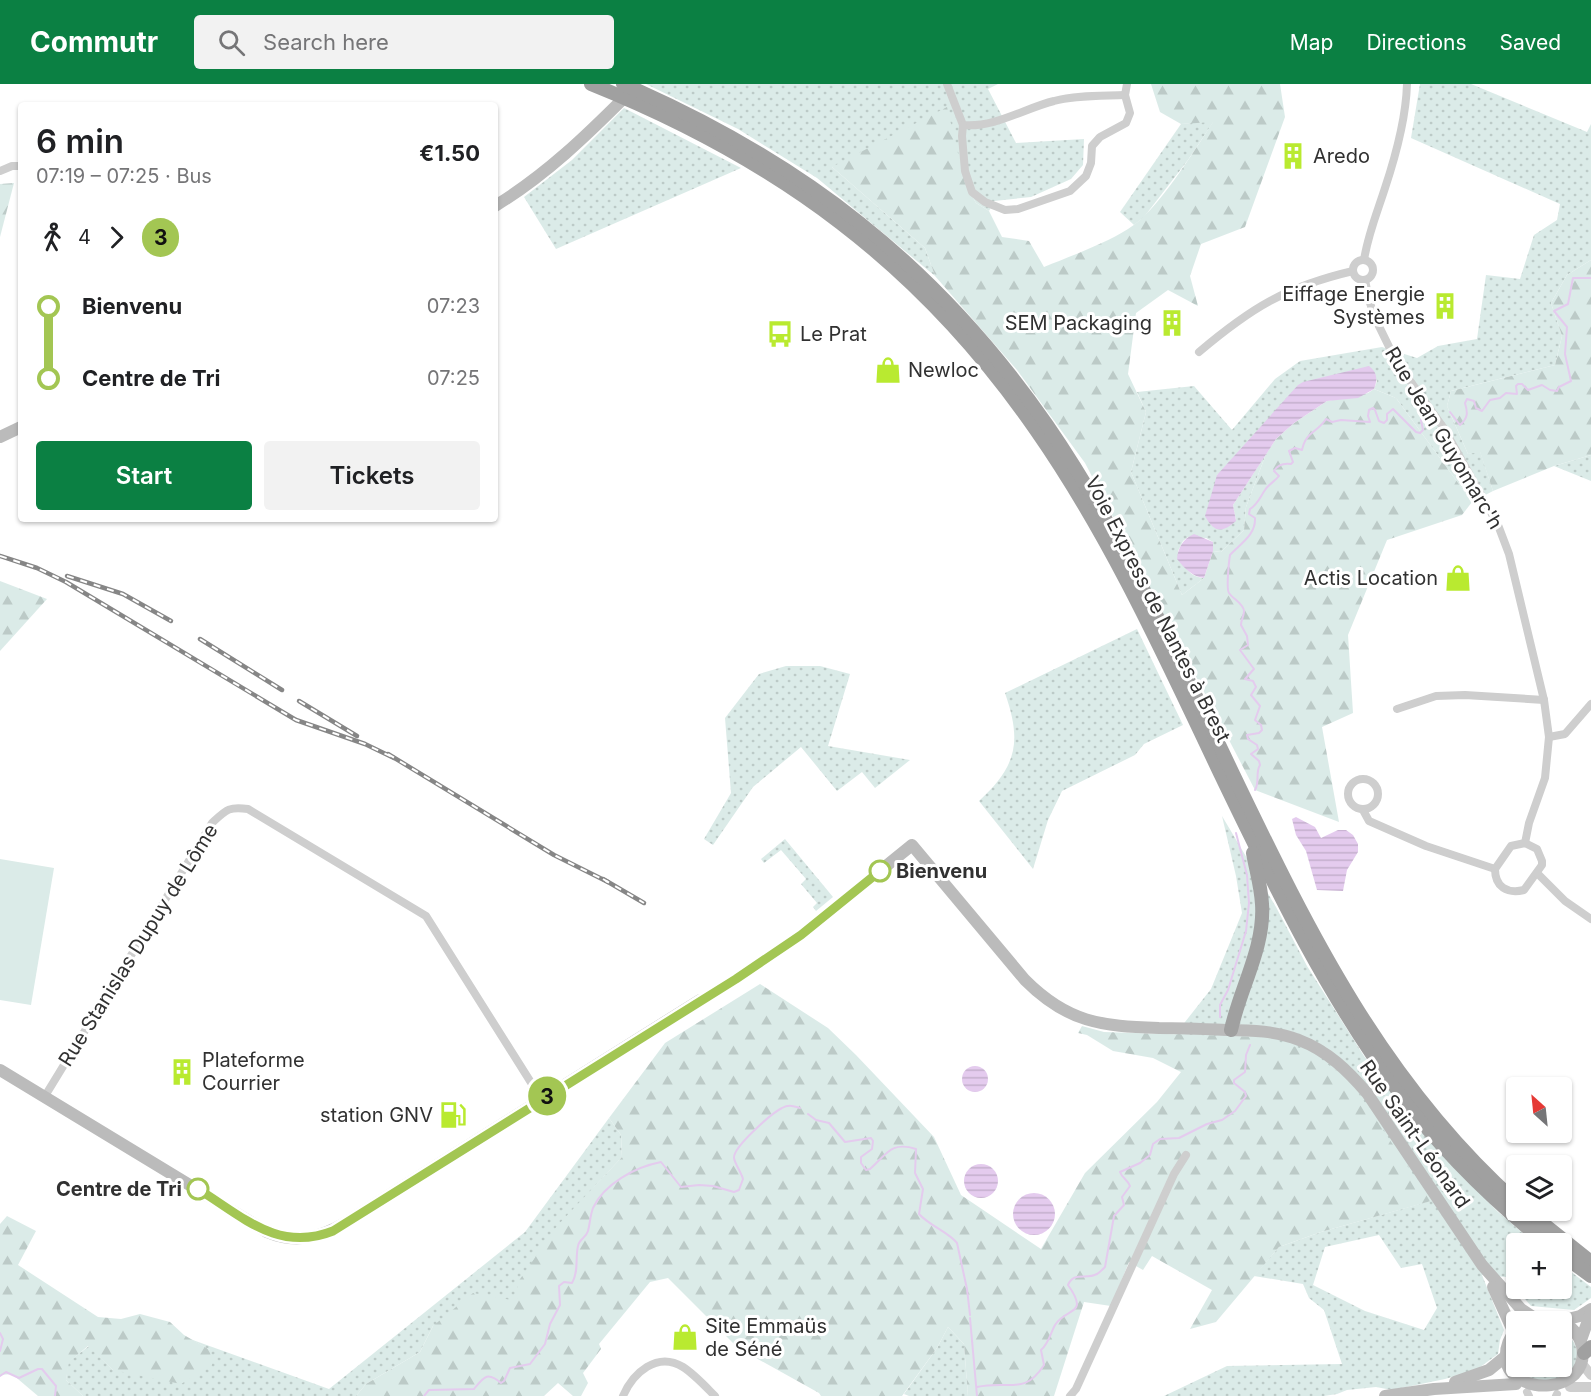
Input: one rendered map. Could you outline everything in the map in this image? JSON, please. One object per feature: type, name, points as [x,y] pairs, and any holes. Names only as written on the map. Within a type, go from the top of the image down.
[{"type":"highway","name":"Voie Express de Nantes à Brest","points":[[591,84],[690,127],[756,164],[839,221],[879,253],[929,300],[997,377],[1038,432],[1095,524],[1157,643],[1293,920],[1332,990],[1401,1096],[1449,1153],[1535,1233]]},
{"type":"highway","name":"Voie Express de Nantes à Brest","points":[[623,84],[723,131],[773,161],[844,210],[928,283],[977,334],[1006,370],[1062,448],[1119,544],[1171,644],[1302,914],[1351,1001],[1391,1061],[1430,1113],[1506,1192]]},
{"type":"highway","points":[[1231,1030],[1255,953],[1261,924],[1263,905],[1252,839]]},
{"type":"highway","points":[[1540,1221],[1591,1262]]},
{"type":"highway","points":[[1572,1262],[1591,1276]]},
{"type":"main road","points":[[498,204],[542,174],[586,136],[638,84]]},
{"type":"main road","points":[[0,437],[18,428]]},
{"type":"main road","name":"Rue Saint-Léonard","points":[[736,979],[801,935],[912,845],[1025,980],[1055,1006],[1096,1023],[1119,1027],[1266,1032],[1300,1040],[1322,1051],[1345,1068],[1367,1093],[1482,1265],[1523,1311]]},
{"type":"main road","points":[[0,1070],[267,1232],[276,1236],[297,1239],[317,1237],[333,1231],[700,1000]]},
{"type":"main road","name":"Rue Saint-Léonard","points":[[1493,1287],[1506,1314]]},
{"type":"main road","points":[[1572,1318],[1591,1310]]},
{"type":"main road","points":[[1512,1377],[1516,1384],[1528,1394],[1556,1395],[1570,1387],[1579,1376],[1586,1356],[1591,1310]]},
{"type":"main road","points":[[1572,1329],[1586,1356]]},
{"type":"main road","points":[[1434,1389],[1482,1373],[1497,1365],[1506,1356]]},
{"type":"main road","points":[[1385,1396],[1434,1389],[1516,1384]]},
{"type":"street","points":[[947,84],[963,125],[965,171],[972,192],[985,202],[1005,210],[1018,209],[1070,191],[1086,176],[1091,164],[1092,146],[1100,137],[1126,123],[1130,113],[1125,94],[1127,84]]},
{"type":"street","points":[[1364,260],[1368,236],[1385,189],[1400,136],[1407,84]]},
{"type":"street","points":[[963,125],[972,126],[1015,115],[1055,100],[1125,94]]},
{"type":"street","points":[[0,171],[18,166]]},
{"type":"street","points":[[1364,260],[1370,262],[1374,268],[1371,277],[1365,280],[1358,279],[1353,271],[1356,262],[1364,260]]},
{"type":"street","points":[[1199,352],[1233,324],[1264,303],[1305,284],[1353,271]]},
{"type":"street","name":"Rue Jean Guyomarc'h","points":[[1365,280],[1375,318],[1396,361],[1443,427],[1505,540],[1544,700],[1549,737],[1545,778],[1528,823],[1525,843]]},
{"type":"street","points":[[1397,709],[1436,696],[1465,695],[1544,700]]},
{"type":"street","points":[[1549,737],[1565,734],[1591,704]]},
{"type":"street","name":"Rue Stanislas Dupuy de Lôme","points":[[45,1096],[212,823],[225,811],[234,807],[248,809],[426,916],[542,1100]]},
{"type":"street","points":[[1363,810],[1369,821],[1426,846],[1495,869]]},
{"type":"street","points":[[1525,843],[1537,849],[1542,865],[1524,890],[1508,891],[1497,881],[1495,869],[1511,846],[1525,843]]},
{"type":"street","points":[[1537,873],[1565,901],[1591,919]]},
{"type":"street","points":[[700,1000],[736,979]]},
{"type":"street","points":[[1070,1396],[1076,1389],[1174,1174],[1186,1155]]},
{"type":"street","name":"Rue Saint-Léonard","points":[[1482,1265],[1493,1287]]},
{"type":"street","points":[[623,1396],[632,1379],[644,1368],[651,1364],[669,1361],[683,1367],[714,1396]]},
{"type":"street","points":[[1570,1387],[1591,1387]]},
{"type":"green space","points":[[646,84],[998,84],[988,89],[1016,143],[1084,139],[1083,165],[1071,179],[1031,197],[994,201],[989,211],[976,203],[965,183],[957,153],[832,167],[925,248],[935,276],[817,178],[738,129]]},
{"type":"green space","points":[[1151,84],[1280,84],[1285,117],[1245,227],[1201,244],[1190,276],[1198,306],[1168,290],[1136,313],[1128,374],[1146,412],[1131,472],[1182,595],[1204,578],[1213,551],[1221,552],[1244,530],[1246,507],[1266,454],[1276,439],[1294,423],[1327,401],[1368,393],[1374,389],[1396,398],[1472,502],[1462,515],[1387,540],[1348,635],[1353,713],[1322,727],[1339,822],[1255,790],[1085,463],[1017,370],[935,276],[925,248],[832,167],[947,107],[965,183],[976,203],[989,211],[1002,237],[1029,241],[1044,267],[1109,240],[1139,221],[1163,195],[1213,122],[1181,124],[1160,112]]},
{"type":"green space","points":[[1420,84],[1471,84],[1587,132],[1591,124],[1591,260],[1567,275],[1551,303],[1562,336],[1555,365],[1451,391],[1447,406],[1468,454],[1480,451],[1493,491],[1472,502],[1396,398],[1374,389],[1377,381],[1369,366],[1217,475],[1236,521],[1233,505],[1266,454],[1246,507],[1244,530],[1221,552],[1213,551],[1213,542],[1206,538],[1188,537],[1183,541],[1178,551],[1184,565],[1194,575],[1204,578],[1182,595],[1131,472],[1146,412],[1137,392],[1194,386],[1232,430],[1275,379],[1300,361],[1382,347],[1417,358],[1438,346],[1477,339],[1486,275],[1520,279],[1534,235],[1557,220],[1560,204],[1411,138]]},
{"type":"green space","points":[[624,108],[741,168],[556,249],[524,197],[572,160]]},
{"type":"green space","points":[[1214,121],[1188,160],[1144,217],[1134,225],[1120,212],[1181,124]]},
{"type":"green space","points":[[14,183],[0,237],[0,184]]},
{"type":"green space","points":[[1591,260],[1591,455],[1554,466],[1493,491],[1480,452],[1468,454],[1447,406],[1451,391],[1555,365],[1562,336],[1551,303],[1567,275]]},
{"type":"green space","points":[[1591,455],[1591,481],[1554,466]]},
{"type":"green space","points":[[0,581],[47,599],[0,651]]},
{"type":"green space","points":[[1137,629],[1183,725],[1144,744],[1135,755],[1062,791],[1048,820],[1033,869],[979,801],[1001,776],[1013,752],[1013,726],[1005,693]]},
{"type":"green space","points":[[786,666],[820,666],[850,674],[828,746],[910,760],[875,788],[862,772],[837,791],[801,747],[753,787],[713,845],[704,839],[731,793],[725,718],[759,674]]},
{"type":"green space","points":[[1222,816],[1276,907],[1307,966],[1364,1056],[1424,1134],[1506,1221],[1522,1233],[1506,1233],[1506,1277],[1482,1275],[1504,1330],[1498,1354],[1476,1370],[1392,1390],[1376,1387],[1347,1390],[1324,1396],[1164,1396],[1227,1366],[1342,1364],[1324,1310],[1309,1298],[1303,1284],[1254,1276],[1279,1247],[1321,1232],[1430,1201],[1419,1185],[1261,1037],[1174,1036],[1211,989],[1242,913]],"holes":[[[1379,1235],[1401,1268],[1422,1264],[1437,1308],[1424,1330],[1365,1311],[1313,1285],[1325,1247]]]},
{"type":"green space","points":[[785,839],[833,897],[816,911],[813,907],[817,903],[801,884],[806,879],[781,850],[764,863],[761,859]]},
{"type":"green space","points":[[0,859],[54,868],[31,1005],[0,1000]]},
{"type":"green space","points":[[760,984],[828,1028],[856,1055],[934,1137],[961,1195],[1041,1249],[1085,1173],[1157,1102],[1181,1072],[1153,1058],[1113,1051],[1087,1035],[1078,1033],[1082,1026],[1104,1032],[1261,1037],[1310,1051],[1350,1081],[1431,1201],[1321,1232],[1279,1247],[1216,1322],[1190,1329],[1212,1290],[1152,1256],[1143,1270],[1129,1262],[1111,1306],[1084,1302],[1054,1396],[968,1396],[964,1344],[948,1327],[937,1348],[902,1396],[821,1396],[738,1348],[668,1278],[650,1282],[599,1344],[601,1349],[583,1373],[588,1383],[581,1396],[573,1396],[558,1383],[544,1396],[356,1396],[366,1384],[420,1352],[433,1326],[473,1293],[517,1301],[518,1282],[557,1226],[622,1157],[621,1135],[609,1118],[665,1043]]},
{"type":"green space","points":[[609,1118],[621,1135],[622,1157],[595,1186],[517,1301],[433,1326],[420,1352],[366,1384],[356,1396],[83,1396],[66,1380],[68,1362],[89,1346],[113,1370],[210,1350],[190,1339],[329,1389],[525,1232]]},
{"type":"green space","points":[[7,1216],[36,1231],[18,1265],[98,1317],[121,1319],[140,1314],[170,1322],[184,1335],[210,1350],[212,1365],[181,1384],[113,1370],[88,1346],[69,1362],[66,1380],[83,1396],[38,1396],[12,1374],[0,1375],[0,1224]]},
{"type":"green space","points":[[1572,1273],[1591,1287],[1591,1298],[1574,1310],[1531,1306],[1525,1299],[1572,1299]]},
{"type":"green space","points":[[948,1327],[964,1344],[968,1396],[909,1396],[904,1394],[937,1348]]},
{"type":"green space","points":[[1572,1340],[1577,1355],[1572,1371]]},
{"type":"green space","points":[[1521,1377],[1568,1377],[1565,1383],[1524,1382]]},
{"type":"shaded area","points":[[1369,366],[1376,376],[1374,389],[1358,398],[1327,401],[1294,423],[1276,439],[1233,505],[1236,521],[1226,528],[1215,528],[1205,516],[1217,475],[1298,385]]},
{"type":"shaded area","points":[[1194,534],[1213,542],[1213,551],[1204,578],[1196,576],[1177,559],[1182,544]]},
{"type":"shaded area","points":[[1296,817],[1315,827],[1321,838],[1338,830],[1346,830],[1353,835],[1358,844],[1358,852],[1347,870],[1343,891],[1317,890],[1306,851],[1296,835],[1292,819]]},
{"type":"shaded area","points":[[975,1066],[984,1070],[988,1079],[984,1088],[975,1092],[966,1088],[962,1079],[966,1070]]},
{"type":"shaded area","points":[[981,1164],[993,1169],[998,1181],[993,1193],[981,1198],[969,1193],[964,1181],[969,1169]]},
{"type":"shaded area","points":[[1034,1193],[1049,1199],[1055,1214],[1049,1229],[1034,1235],[1019,1229],[1013,1214],[1019,1199]]},
{"type":"waterway","points":[[1450,412],[1460,425],[1467,415],[1465,403],[1467,399],[1474,401],[1476,408],[1482,411],[1490,400],[1500,398],[1506,393],[1517,394],[1518,384],[1522,384],[1528,390],[1542,385],[1557,391],[1559,387],[1571,381],[1565,354],[1567,327],[1554,311],[1568,304],[1573,278],[1591,278]]},
{"type":"waterway","points":[[1255,790],[1260,765],[1251,754],[1258,749],[1247,735],[1259,733],[1262,730],[1261,725],[1255,720],[1260,706],[1251,695],[1256,687],[1253,681],[1245,679],[1254,669],[1240,650],[1248,645],[1247,636],[1241,625],[1244,608],[1229,593],[1228,586],[1230,555],[1247,539],[1255,524],[1255,518],[1249,514],[1250,509],[1279,476],[1274,471],[1277,467],[1293,462],[1289,451],[1295,448],[1302,450],[1306,439],[1326,419],[1332,422],[1341,420],[1370,422],[1369,410],[1373,408],[1379,421],[1384,423],[1387,420],[1387,414],[1393,409],[1416,432],[1420,433],[1423,430],[1421,420],[1425,419]]},
{"type":"waterway","points":[[1220,1017],[1220,1005],[1228,990],[1246,931],[1249,903],[1247,875],[1236,833]]},
{"type":"waterway","points":[[977,1387],[1023,1384],[1037,1375],[1044,1365],[1041,1350],[1055,1325],[1076,1307],[1077,1302],[1068,1285],[1074,1278],[1093,1276],[1105,1267],[1114,1216],[1124,1205],[1122,1197],[1130,1186],[1120,1172],[1140,1163],[1150,1155],[1153,1144],[1160,1139],[1179,1138],[1207,1124],[1222,1120],[1235,1111],[1246,1096],[1234,1080],[1245,1072],[1246,1055],[1250,1045]]},
{"type":"waterway","points":[[424,1396],[429,1390],[474,1389],[489,1376],[501,1383],[510,1368],[530,1364],[545,1344],[550,1324],[560,1305],[559,1286],[564,1282],[572,1283],[578,1246],[588,1231],[593,1208],[612,1184],[631,1172],[661,1162],[681,1187],[699,1185],[734,1192],[739,1190],[743,1179],[734,1158],[740,1146],[777,1111],[789,1106],[800,1108]]},
{"type":"waterway","points":[[808,1114],[816,1120],[829,1123],[845,1142],[871,1138],[872,1149],[861,1157],[861,1163],[866,1170],[890,1150],[901,1147],[916,1149],[915,1173],[923,1189],[919,1214],[957,1243],[970,1315]]},
{"type":"waterway","points":[[970,1318],[977,1396]]},
{"type":"waterway","points":[[0,1333],[3,1339],[0,1351]]},
{"type":"waterway","points":[[0,1376],[6,1372],[19,1378],[42,1369],[56,1386],[55,1396]]},
{"type":"railway","points":[[0,556],[37,568],[66,582],[296,720],[365,744],[394,758]]},
{"type":"railway","points":[[67,576],[123,594],[171,621]]},
{"type":"railway","points":[[200,639],[282,690]]},
{"type":"railway","points":[[299,701],[357,736]]},
{"type":"railway","points":[[388,754],[554,855],[608,882]]},
{"type":"railway","points":[[603,879],[644,903]]},
{"type":"bus line","name":"3","points":[[198,1189],[276,1236],[297,1239],[317,1237],[333,1231],[736,979],[837,908],[880,871]]},
{"type":"place","name":"Aredo","points":[[1293,156]]},
{"type":"place","name":"Eiffage Energie Systèmes","points":[[1445,306]]},
{"type":"place","name":"SEM Packaging","points":[[1172,323]]},
{"type":"place","name":"Le Prat","points":[[780,334]]},
{"type":"place","name":"Newloc","points":[[888,370]]},
{"type":"place","name":"Actis Location","points":[[1458,578]]},
{"type":"place","name":"Bienvenu","points":[[880,871]]},
{"type":"place","name":"Plateforme Courrier","points":[[182,1072]]},
{"type":"place","name":"station GNV","points":[[453,1115]]},
{"type":"place","name":"Centre de Tri","points":[[198,1189]]},
{"type":"place","name":"Site Emmaüs de Séné","points":[[685,1337]]}]
